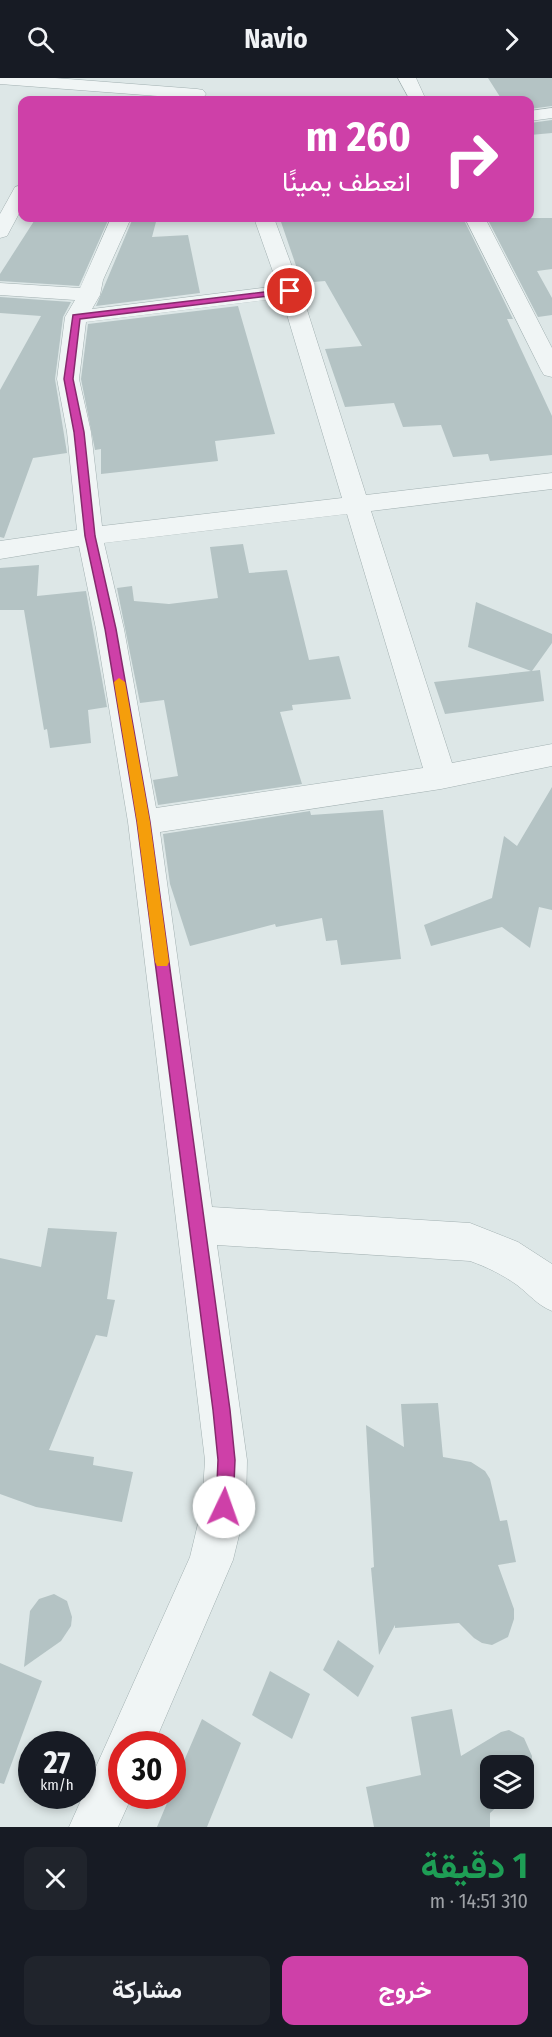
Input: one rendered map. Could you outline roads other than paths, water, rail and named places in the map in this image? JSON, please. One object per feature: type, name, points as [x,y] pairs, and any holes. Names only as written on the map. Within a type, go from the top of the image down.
[{"type":"street","points":[[407,78],[416,96]]},
{"type":"street","points":[[0,79],[79,88],[197,91]]},
{"type":"street","points":[[534,115],[552,113]]},
{"type":"street","points":[[0,232],[18,198]]},
{"type":"street","points":[[119,222],[83,306],[68,379],[79,432],[90,536],[110,629],[143,822],[226,1460],[224,1507],[212,1560],[136,1731]]},
{"type":"street","points":[[265,222],[290,291],[441,777]]},
{"type":"street","points":[[478,222],[552,370]]},
{"type":"street","points":[[0,289],[83,306],[290,291]]},
{"type":"street","points":[[0,550],[90,536],[552,481]]},
{"type":"street","points":[[143,822],[441,777],[552,755]]},
{"type":"street","points":[[197,1225],[470,1242],[503,1254],[536,1274],[552,1291]]},
{"type":"street","points":[[93,1827],[108,1794]]}]
